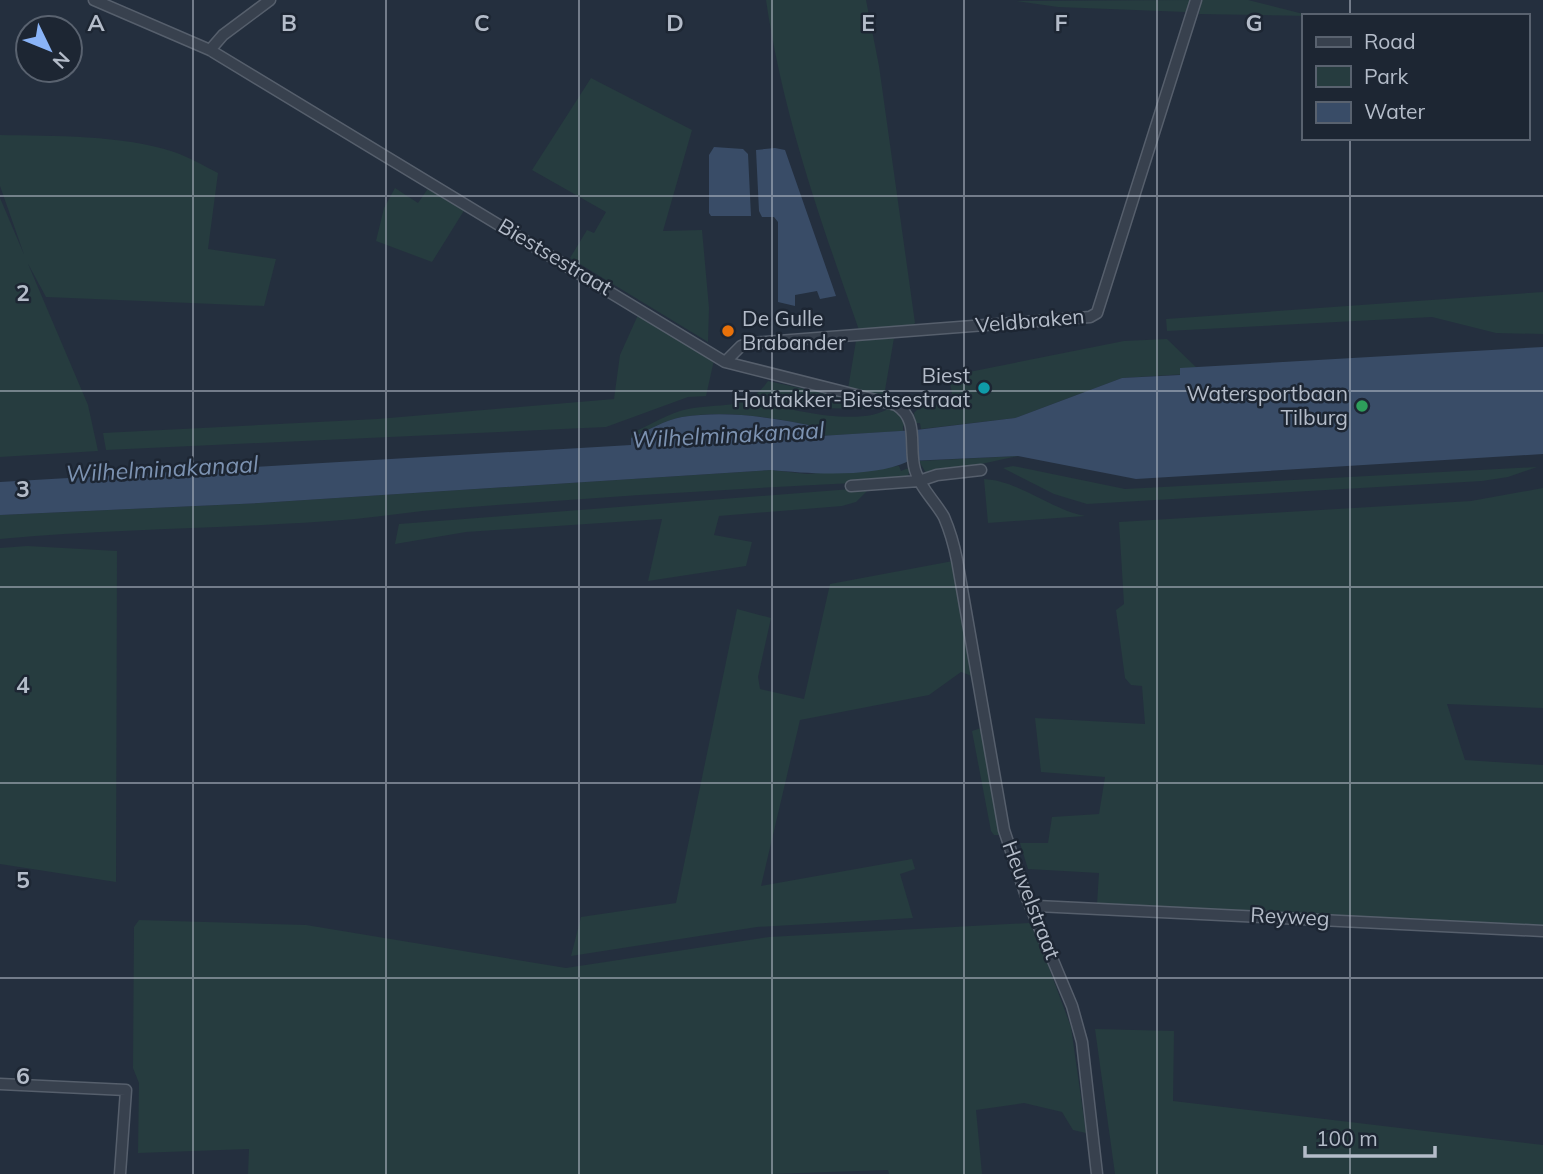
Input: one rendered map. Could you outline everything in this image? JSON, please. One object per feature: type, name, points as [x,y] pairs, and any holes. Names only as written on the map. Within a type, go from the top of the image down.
[{"type":"street","name":"Biestsestraat","points":[[94,0],[210,50],[725,362],[896,405],[905,410],[912,423],[914,467],[919,481],[943,517],[952,541]]},
{"type":"street","points":[[210,50],[223,35],[270,0]]},
{"type":"street","name":"Veldbraken","points":[[725,362],[741,346],[751,344],[1090,317],[1097,313],[1196,0]]},
{"type":"street","points":[[851,486],[919,481],[937,475],[981,470]]},
{"type":"street","name":"Heuvelstraat","points":[[952,541],[1004,830],[1026,896],[1072,1006],[1082,1042],[1097,1174]]},
{"type":"street","name":"Reyweg","points":[[1037,906],[1543,930]]},
{"type":"street","points":[[0,1084],[126,1090],[120,1174]]},
{"type":"green space","points":[[766,0],[866,0],[879,66],[915,323],[912,326],[859,330],[804,167],[782,85]]},
{"type":"green space","points":[[1191,0],[1186,12],[1058,7],[1016,1]]},
{"type":"green space","points":[[1202,0],[1248,0],[1303,14],[1302,16],[1199,14]]},
{"type":"green space","points":[[591,78],[692,130],[663,231],[702,230],[709,308],[708,342],[570,258],[587,230],[594,233],[606,212],[532,170]]},
{"type":"green space","points":[[0,135],[133,142],[174,152],[218,173],[208,249],[276,259],[264,306],[46,297],[26,260],[0,186]]},
{"type":"green space","points":[[429,187],[465,209],[432,262],[376,241],[384,208],[395,188],[418,203]]},
{"type":"green space","points":[[0,198],[88,405],[98,451],[0,457]]},
{"type":"green space","points":[[1543,292],[1543,334],[1496,333],[1432,317],[1167,331],[1166,319]]},
{"type":"green space","points":[[638,315],[714,360],[706,396],[688,397],[606,427],[106,450],[103,433],[377,419],[614,399],[620,355]]},
{"type":"green space","points":[[894,338],[884,396],[848,389],[856,341]]},
{"type":"green space","points":[[1167,339],[1202,373],[1122,378],[1015,418],[921,429],[920,423],[915,423],[914,413],[919,408],[953,400],[949,376],[1124,341]]},
{"type":"green space","points":[[768,381],[882,406],[877,409],[818,408],[757,397],[761,403],[846,417],[878,413],[891,407],[899,409],[908,425],[903,426],[903,431],[820,436],[819,427],[768,418],[717,414],[676,418],[631,438],[632,433],[681,411],[742,402],[760,391]]},
{"type":"green space","points":[[1018,456],[935,474],[926,473],[919,461]]},
{"type":"green space","points":[[899,466],[901,471],[911,467],[907,478],[895,481],[558,501],[311,522],[0,539],[0,515],[259,503],[771,470],[807,474]]},
{"type":"green space","points":[[1013,466],[1125,489],[1537,467],[1508,477],[1482,481],[1087,504],[1054,494],[1003,468]]},
{"type":"green space","points":[[984,479],[1010,485],[1059,508],[1085,516],[988,523]]},
{"type":"green space","points":[[1543,488],[1543,708],[1447,704],[1465,760],[1543,765],[1543,926],[1097,904],[1099,873],[1028,869],[1020,843],[1048,843],[1052,817],[1099,814],[1105,777],[1041,772],[1035,718],[1145,724],[1142,686],[1131,685],[1125,678],[1116,610],[1124,604],[1119,522],[1471,501]]},
{"type":"green space","points":[[869,489],[856,502],[842,506],[719,516],[714,535],[752,542],[746,566],[648,581],[662,519],[466,532],[395,544],[399,524]]},
{"type":"green space","points":[[27,546],[117,551],[116,882],[0,864],[0,548]]},
{"type":"green space","points":[[953,561],[972,676],[961,672],[929,695],[800,720],[761,886],[912,859],[915,869],[900,874],[913,918],[757,927],[571,956],[581,917],[676,903],[737,609],[771,618],[758,677],[760,689],[804,699],[830,584]]},
{"type":"green space","points":[[981,728],[1000,835],[994,835],[991,831],[972,731]]},
{"type":"green space","points":[[139,920],[306,925],[566,968],[769,937],[1029,923],[1039,941],[1071,1027],[1086,1133],[1073,1130],[1062,1112],[1024,1103],[976,1110],[982,1174],[889,1174],[888,1170],[771,1174],[248,1174],[249,1149],[138,1153],[139,1083],[133,1068],[134,927]]},
{"type":"green space","points":[[1095,1029],[1174,1031],[1173,1101],[1543,1145],[1543,1174],[1115,1174]]},
{"type":"water","points":[[714,147],[743,149],[748,154],[751,216],[711,216],[709,213],[709,155]]},
{"type":"water","points":[[756,150],[785,150],[836,296],[820,299],[817,291],[795,295],[795,306],[778,302],[778,222],[774,217],[762,217],[759,211]]},
{"type":"water","name":"Wilhelminakanaal","points":[[1543,347],[1543,454],[1136,479],[1018,456],[909,461],[861,472],[771,470],[259,503],[0,515],[0,482],[631,445],[631,438],[663,423],[699,415],[751,416],[785,421],[819,427],[820,436],[916,430],[1015,418],[1122,378],[1180,375],[1180,368]]},
{"type":"place","name":"De Gulle Brabander","points":[[728,331]]},
{"type":"place","name":"Biest Houtakker-Biestsestraat","points":[[984,388]]},
{"type":"place","name":"Watersportbaan Tilburg","points":[[1362,406]]}]
